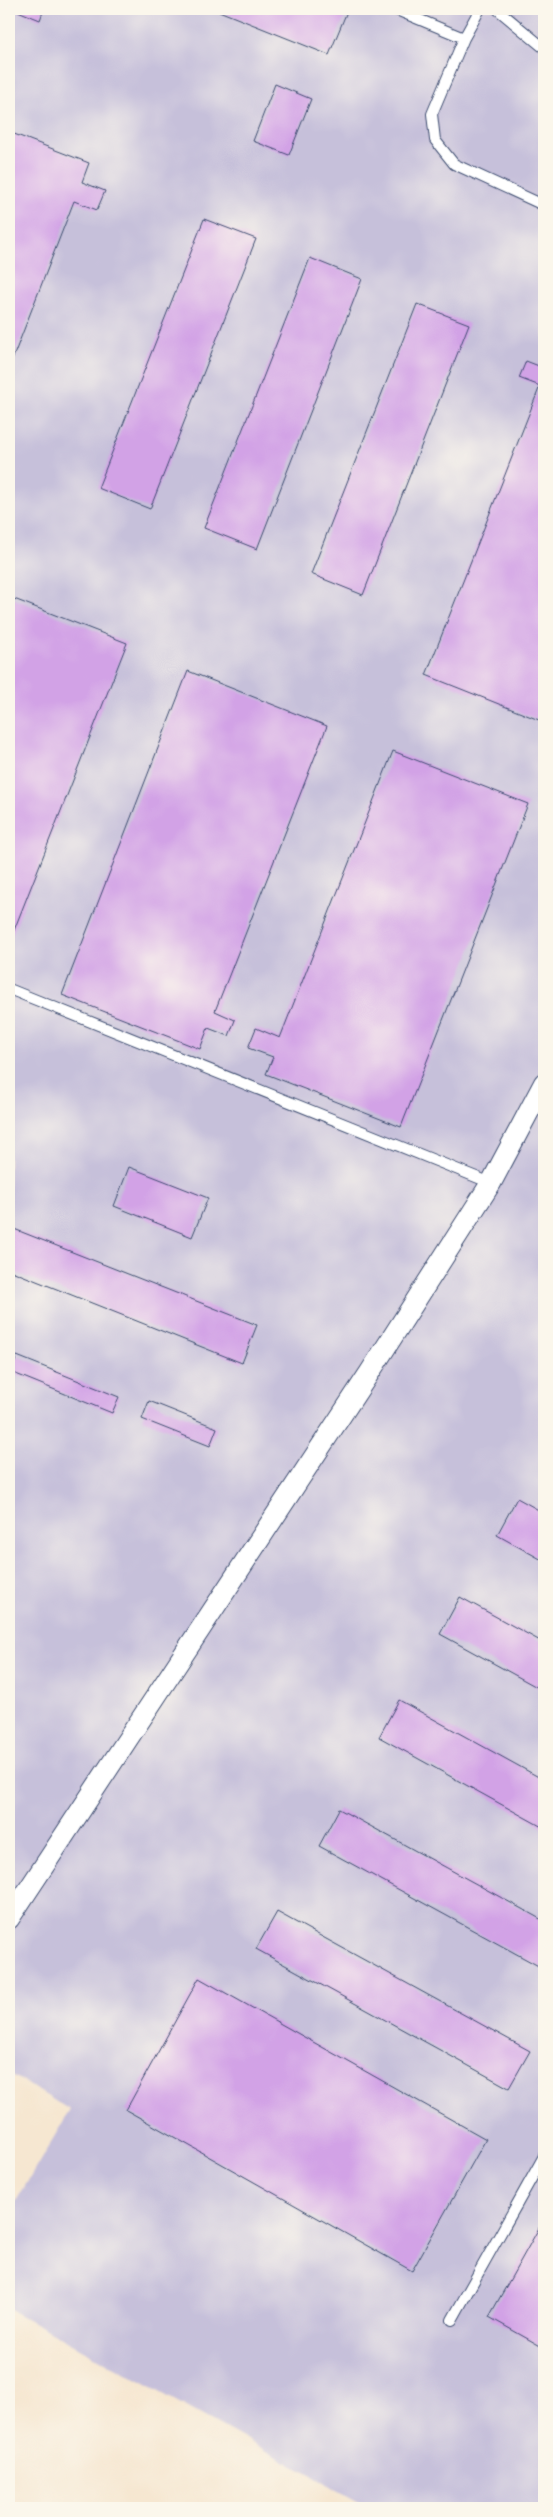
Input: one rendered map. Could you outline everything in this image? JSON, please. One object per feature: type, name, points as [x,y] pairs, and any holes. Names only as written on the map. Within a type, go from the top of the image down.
[{"type":"street","points":[[9,1919],[370,1372],[491,1183],[544,1083]]},
{"type":"lane","points":[[394,9],[464,38]]},
{"type":"lane","points":[[480,9],[464,38],[432,114],[435,140],[454,164],[543,203]]},
{"type":"lane","points":[[497,9],[544,48]]},
{"type":"lane","points":[[9,989],[491,1183]]},
{"type":"lane","points":[[452,2320],[544,2156]]},
{"type":"shaded area","points":[[9,9],[544,9],[544,2508],[370,2508],[9,2309],[9,2213],[70,2110],[9,2073]]},
{"type":"building","points":[[13,9],[44,9],[40,20]]},
{"type":"building","points":[[214,9],[348,9],[329,55]]},
{"type":"building","points":[[275,84],[311,99],[289,155],[253,141]]},
{"type":"building","points":[[9,132],[89,163],[82,182],[105,191],[97,210],[74,201],[9,368]]},
{"type":"building","points":[[204,219],[256,239],[150,509],[98,488]]},
{"type":"building","points":[[310,258],[362,279],[257,549],[204,528]]},
{"type":"building","points":[[417,304],[469,324],[363,595],[311,574]]},
{"type":"building","points":[[526,361],[544,368],[544,722],[426,675],[540,386],[519,378]]},
{"type":"building","points":[[9,597],[127,643],[9,943]]},
{"type":"building","points":[[188,671],[327,726],[215,1011],[235,1020],[229,1036],[208,1028],[200,1049],[62,995]]},
{"type":"building","points":[[393,751],[528,804],[401,1127],[266,1074],[273,1057],[248,1048],[256,1028],[280,1038]]},
{"type":"building","points":[[129,1167],[208,1198],[192,1237],[114,1206]]},
{"type":"building","points":[[9,1227],[257,1325],[242,1363],[9,1270]]},
{"type":"building","points":[[17,1356],[119,1397],[112,1413],[11,1372]]},
{"type":"building","points":[[149,1401],[217,1428],[210,1446],[142,1419]]},
{"type":"building","points":[[517,1498],[544,1513],[544,1561],[497,1535]]},
{"type":"building","points":[[460,1597],[544,1643],[544,1691],[440,1634]]},
{"type":"building","points":[[399,1700],[544,1780],[544,1828],[379,1737]]},
{"type":"building","points":[[339,1809],[544,1921],[544,1969],[319,1846]]},
{"type":"building","points":[[277,1912],[530,2051],[509,2088],[256,1949]]},
{"type":"building","points":[[199,1978],[486,2139],[412,2271],[126,2110]]},
{"type":"building","points":[[544,2219],[544,2348],[489,2317]]}]
